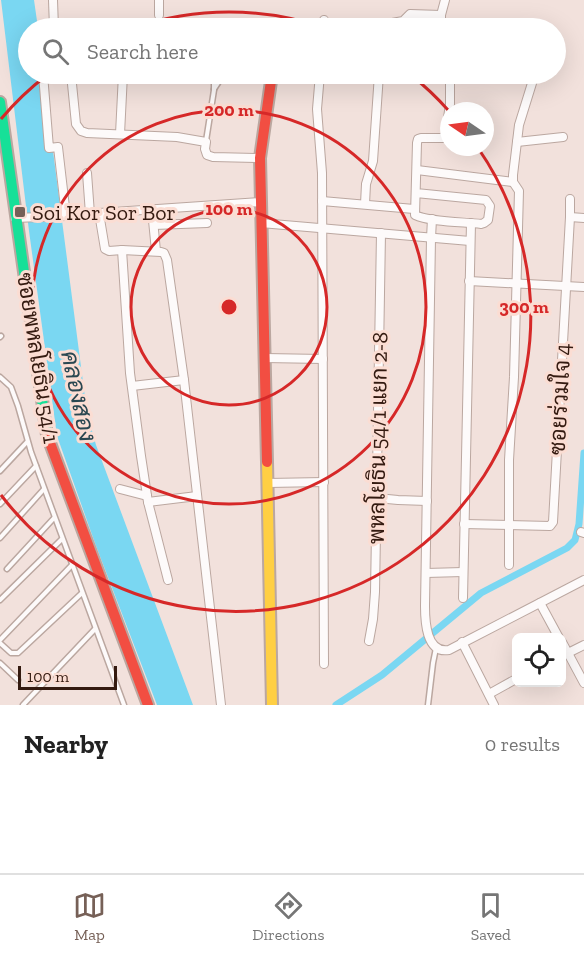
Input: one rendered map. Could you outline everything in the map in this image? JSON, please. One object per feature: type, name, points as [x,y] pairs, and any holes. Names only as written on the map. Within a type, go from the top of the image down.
[{"type":"street","points":[[53,0],[54,18]]},
{"type":"street","points":[[159,0],[159,15]]},
{"type":"street","points":[[406,18],[410,14],[441,15],[445,0]]},
{"type":"street","points":[[44,84],[49,148],[58,147],[62,217]]},
{"type":"street","points":[[72,84],[76,124],[81,131],[177,137],[206,142],[207,155],[213,157],[260,158]]},
{"type":"street","points":[[120,134],[122,84]]},
{"type":"street","points":[[271,84],[260,158],[272,705]]},
{"type":"street","points":[[319,84],[317,109],[322,173],[324,664]]},
{"type":"street","points":[[365,204],[366,184],[373,161],[378,84]]},
{"type":"street","points":[[450,84],[450,102]]},
{"type":"street","points":[[509,565],[509,460],[514,377],[519,191],[513,182],[519,125],[532,84]]},
{"type":"street","name":"ซอยพหลโยธิน 54/1","points":[[0,102],[19,218],[47,436],[148,705]]},
{"type":"street","points":[[517,142],[563,137]]},
{"type":"street","points":[[416,193],[484,200],[490,206],[487,222],[481,224],[415,215],[418,139],[440,139]]},
{"type":"street","points":[[417,170],[513,182]]},
{"type":"street","points":[[87,173],[90,214]]},
{"type":"street","name":"ซอยร่วมใจ 4","points":[[509,525],[550,526],[554,519],[570,199]]},
{"type":"street","points":[[322,201],[414,209]]},
{"type":"street","points":[[19,218],[62,217],[261,202]]},
{"type":"street","points":[[152,210],[156,251]]},
{"type":"street","points":[[99,213],[105,249],[109,251],[156,251],[164,253],[167,260],[184,380],[221,705]]},
{"type":"street","points":[[570,217],[584,218]]},
{"type":"street","points":[[432,219],[426,629],[440,650],[449,650],[584,580]]},
{"type":"street","points":[[154,225],[207,223]]},
{"type":"street","points":[[261,223],[470,241]]},
{"type":"street","points":[[463,598],[471,223]]},
{"type":"street","name":"พหลโยธิน 54/1 แยก 2-8","points":[[369,641],[375,592],[381,233]]},
{"type":"street","points":[[122,250],[132,386],[147,499],[168,580]]},
{"type":"street","points":[[469,281],[584,286]]},
{"type":"street","points":[[265,358],[323,359]]},
{"type":"street","points":[[132,386],[184,380]]},
{"type":"street","points":[[268,483],[324,482]]},
{"type":"street","points":[[120,489],[147,499],[197,496]]},
{"type":"street","points":[[377,498],[427,501]]},
{"type":"street","points":[[464,525],[509,525]]},
{"type":"street","points":[[426,573],[463,572]]},
{"type":"street","points":[[540,603],[556,633]]},
{"type":"street","points":[[462,642],[494,705]]},
{"type":"street","points":[[566,653],[584,645]]},
{"type":"street","points":[[566,657],[584,683]]},
{"type":"street","points":[[489,694],[512,681]]},
{"type":"lane","points":[[206,142],[214,84]]},
{"type":"lane","points":[[214,90],[218,84]]},
{"type":"lane","points":[[0,377],[11,387],[54,518],[124,705]]},
{"type":"lane","points":[[0,471],[27,441]]},
{"type":"lane","points":[[0,504],[36,466]]},
{"type":"lane","points":[[0,538],[44,489]]},
{"type":"lane","points":[[7,569],[54,518]]},
{"type":"lane","points":[[0,600],[62,539]]},
{"type":"lane","points":[[72,565],[0,642],[11,653],[18,653],[82,593]]},
{"type":"lane","points":[[23,705],[95,629]]},
{"type":"lane","points":[[428,705],[434,644]]},
{"type":"lane","points":[[0,663],[18,680]]},
{"type":"water","name":"คลองสอง","points":[[1,0],[34,0],[37,18],[18,18],[18,84],[44,84],[87,413],[96,445],[193,705],[157,705],[57,436]]},
{"type":"waterway","points":[[336,705],[382,675],[481,593],[567,548],[575,540],[579,524],[584,453]]},
{"type":"traffic: fast","points":[[0,102],[47,435]]},
{"type":"traffic: slow","points":[[267,462],[272,705]]},
{"type":"traffic: jam","points":[[267,462],[260,158],[271,84]]},
{"type":"traffic: jam","points":[[47,435],[148,705]]},
{"type":"place","name":"Soi Kor Sor Bor","points":[[20,212]]}]
